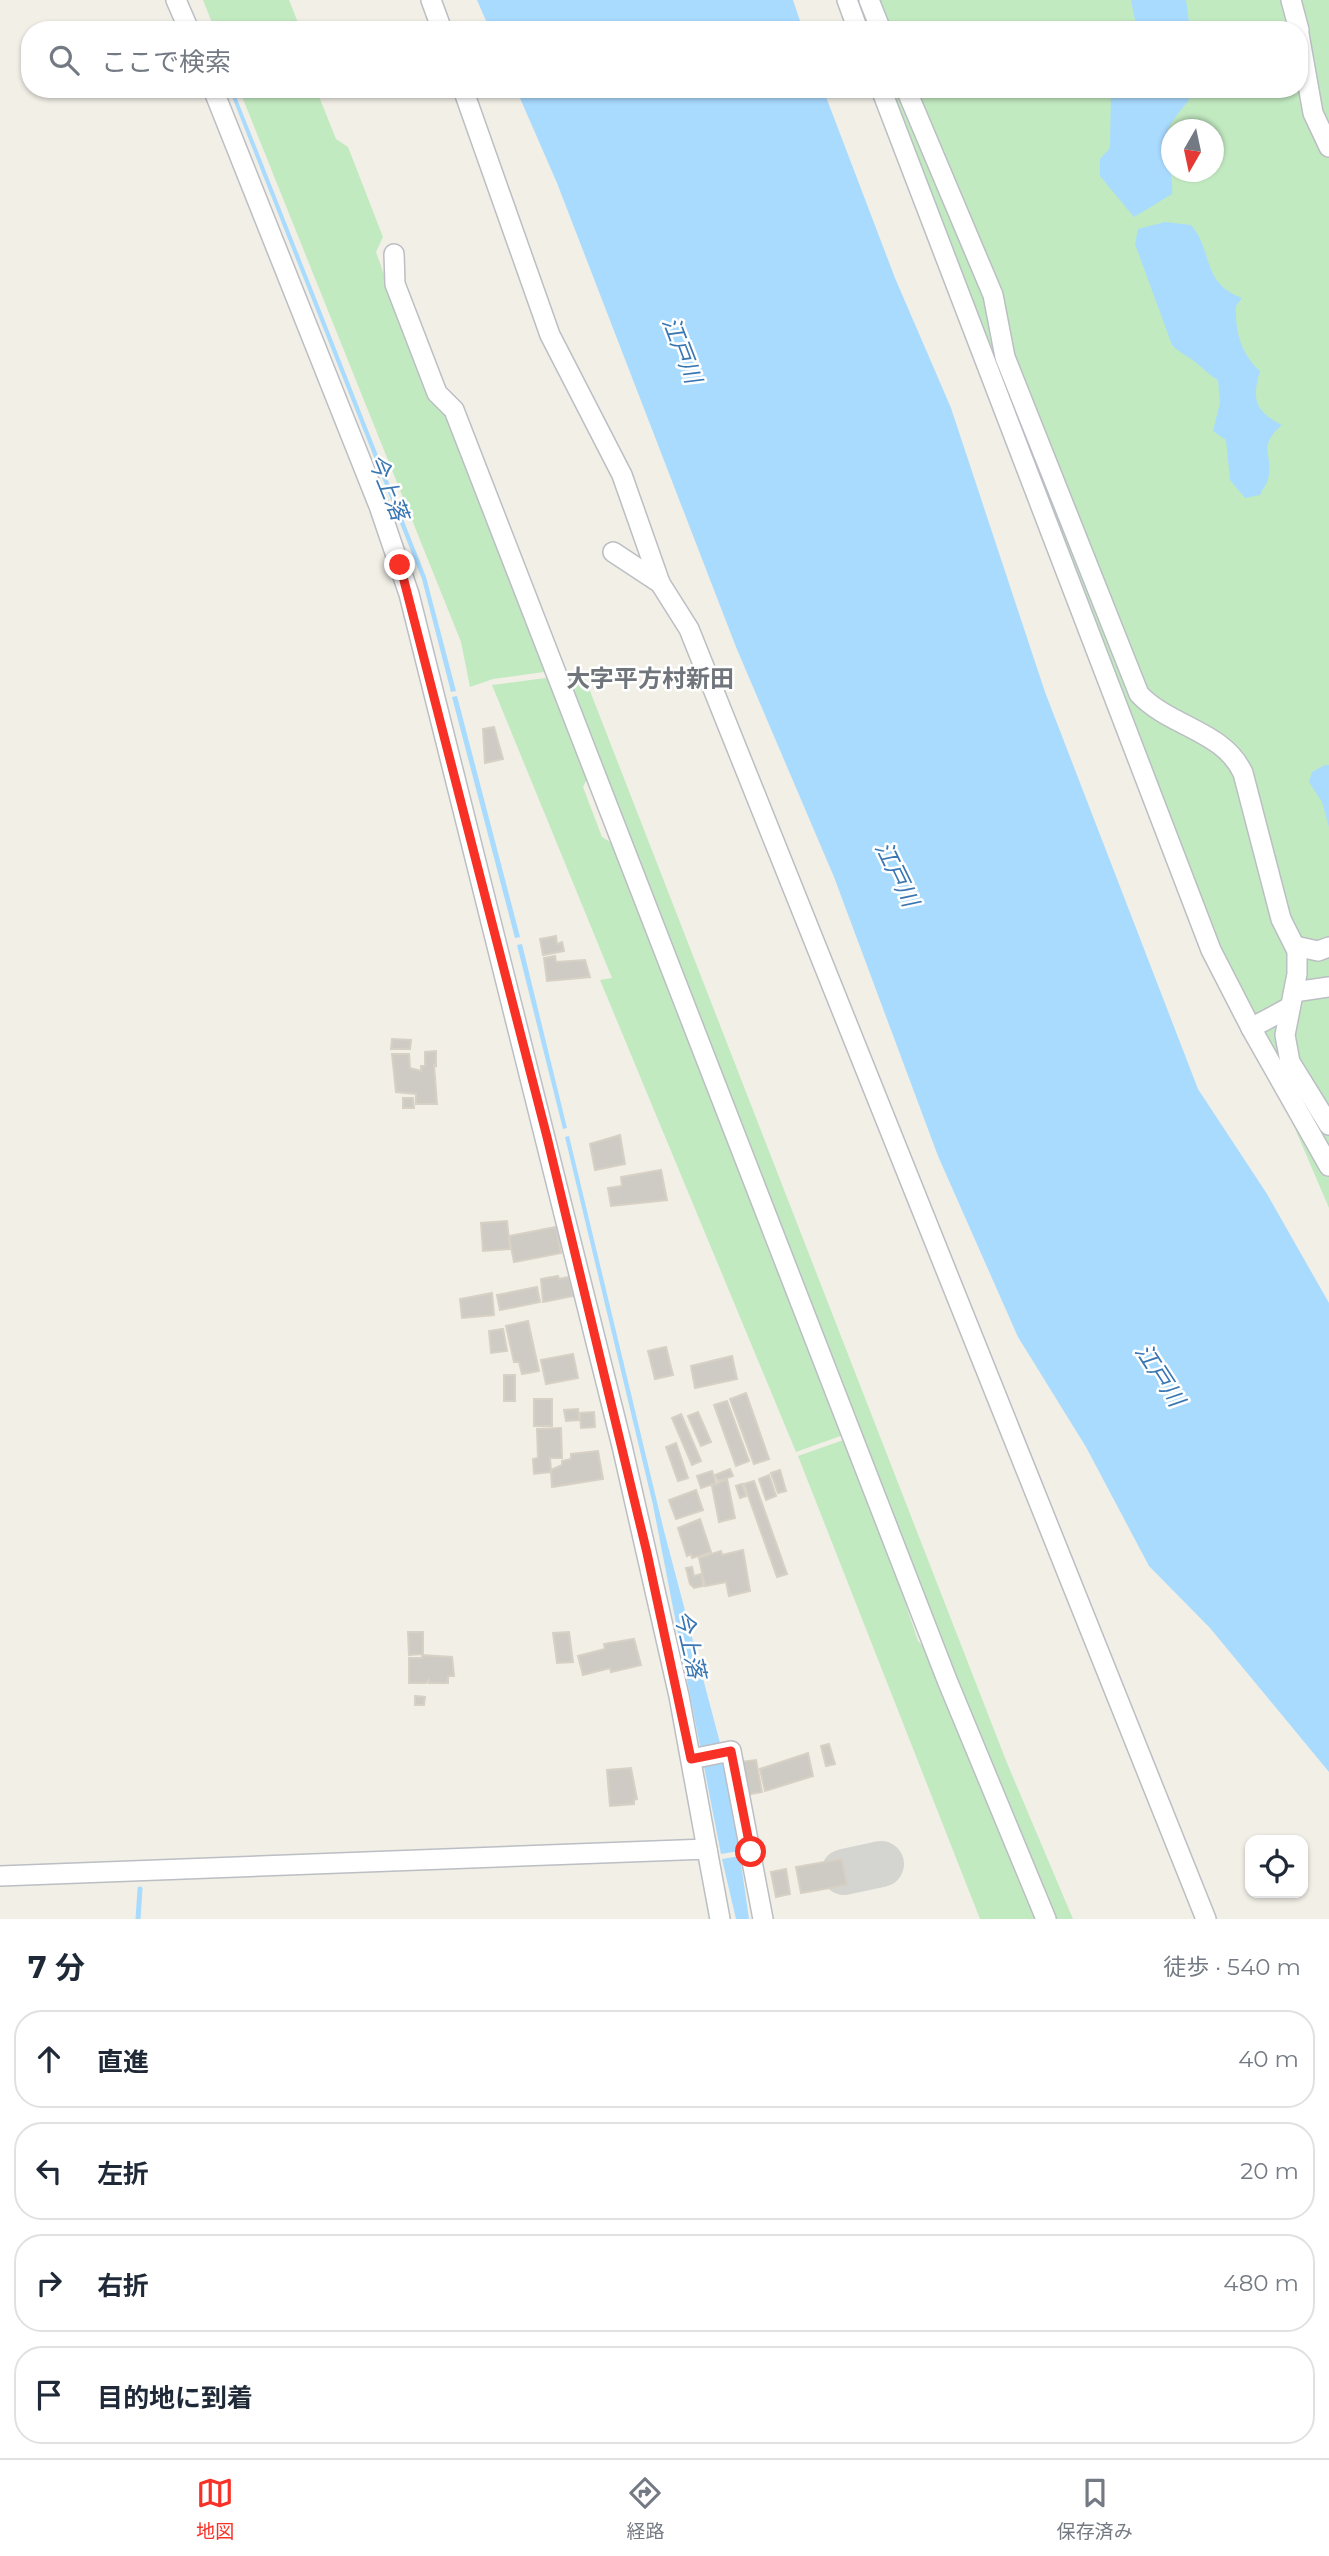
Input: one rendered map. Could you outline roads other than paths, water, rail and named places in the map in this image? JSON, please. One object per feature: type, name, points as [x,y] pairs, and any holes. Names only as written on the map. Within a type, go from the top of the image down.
[{"type":"street","points":[[176,0],[185,21]]},
{"type":"street","points":[[431,0],[439,21]]},
{"type":"street","points":[[847,0],[855,21]]},
{"type":"street","points":[[869,0],[877,21]]},
{"type":"street","points":[[1291,0],[1296,21]]},
{"type":"street","points":[[1308,84],[1313,113],[1329,147]]},
{"type":"street","points":[[217,98],[379,506],[410,594],[553,1163],[644,1540],[694,1759],[719,1919]]},
{"type":"street","points":[[466,98],[550,335],[622,475],[660,583],[689,629],[1206,1919]]},
{"type":"street","points":[[884,98],[1211,950],[1251,1028],[1329,1166]]},
{"type":"street","points":[[910,98],[993,295],[1005,357],[1139,694],[1153,708],[1219,742],[1235,756],[1243,773],[1281,919],[1297,951],[1285,1035],[1290,1062],[1329,1125]]},
{"type":"street","points":[[394,254],[395,284],[437,393],[454,410],[942,1668],[1046,1919]]},
{"type":"street","points":[[613,552],[660,583]]},
{"type":"street","points":[[1295,946],[1318,951],[1329,947]]},
{"type":"street","points":[[1251,1028],[1292,999],[1329,987]]},
{"type":"street","points":[[694,1759],[731,1751],[763,1919]]},
{"type":"street","points":[[0,1876],[708,1849]]},
{"type":"water","points":[[477,0],[793,0],[800,21],[486,21]]},
{"type":"water","points":[[1131,0],[1186,0],[1189,21],[1135,21]]},
{"type":"water","name":"今上落","points":[[233,98],[237,98],[426,577],[456,691],[451,692],[422,579]]},
{"type":"water","name":"江戸川","points":[[520,98],[826,98],[895,278],[951,408],[1045,692],[1198,1089],[1267,1194],[1329,1303],[1329,1772],[1210,1628],[1149,1566],[1086,1447],[1018,1337],[938,1156],[834,877],[736,647],[557,183]]},
{"type":"water","points":[[1111,98],[1188,98],[1174,119],[1161,119],[1161,182],[1172,182],[1172,194],[1134,217],[1100,176],[1100,159],[1110,148]]},
{"type":"water","points":[[1165,222],[1191,225],[1220,284],[1242,298],[1236,306],[1237,324],[1240,342],[1260,371],[1256,390],[1258,404],[1266,415],[1282,425],[1269,440],[1270,471],[1260,495],[1245,498],[1230,480],[1226,440],[1213,431],[1220,403],[1218,380],[1172,345],[1135,244],[1138,229]]},
{"type":"water","points":[[457,696],[520,937],[515,938],[452,697]]},
{"type":"water","points":[[1329,765],[1329,827],[1322,802],[1309,782],[1312,772]]},
{"type":"water","points":[[522,944],[567,1128],[563,1129],[517,945]]},
{"type":"water","name":"今上落","points":[[569,1136],[664,1531],[724,1758],[739,1851],[721,1854],[653,1505],[565,1137]]},
{"type":"water","points":[[740,1856],[749,1919],[736,1919],[722,1859]]},
{"type":"waterway","points":[[138,1919],[140,1889]]},
{"type":"district","name":"大字平方村新田","points":[[650,678]]}]
